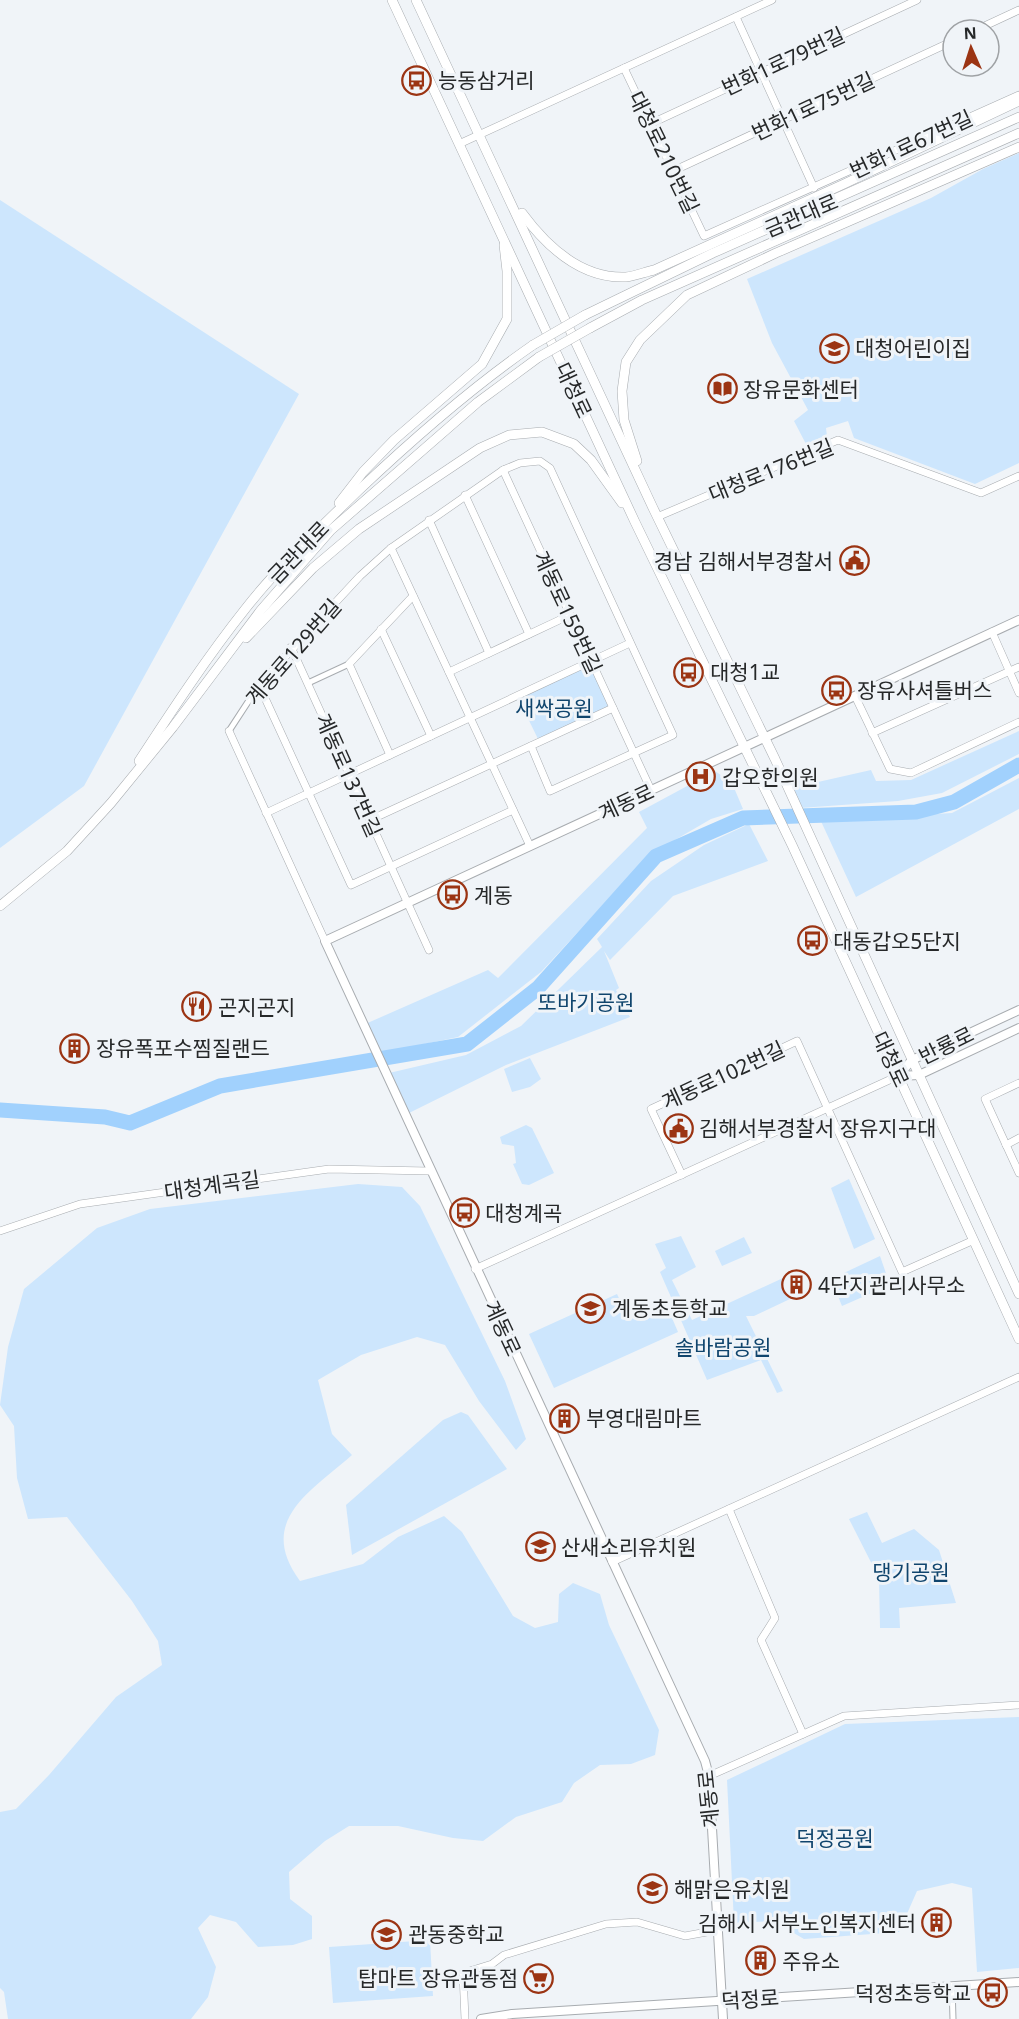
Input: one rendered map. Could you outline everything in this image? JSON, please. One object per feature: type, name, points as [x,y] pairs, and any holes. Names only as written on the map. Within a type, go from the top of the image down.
[{"type":"main road","name":"대청로","points":[[392,0],[635,522],[792,845],[1019,1340]]},
{"type":"main road","name":"대청로","points":[[416,0],[509,194],[655,513],[780,768],[813,845],[1019,1294]]},
{"type":"main road","points":[[509,194],[534,230],[560,256],[594,273],[626,277],[654,270],[844,184],[1019,100]]},
{"type":"main road","name":"금관대로","points":[[111,803],[207,659],[247,606],[325,523],[439,417],[489,375],[533,345],[628,292],[1019,117]]},
{"type":"main road","name":"금관대로","points":[[0,906],[67,852],[111,803],[173,728],[261,610],[331,530],[477,402],[539,357],[642,300],[1019,133]]},
{"type":"main road","points":[[655,513],[624,420],[622,391],[626,362],[640,340],[659,319],[687,295],[776,253],[1019,147]]},
{"type":"main road","points":[[716,240],[813,210]]},
{"type":"main road","points":[[776,253],[827,218]]},
{"type":"main road","points":[[325,523],[363,472],[394,440],[482,364],[507,319],[507,271],[502,234]]},
{"type":"main road","points":[[215,670],[313,568],[359,529],[480,448],[509,435],[542,432],[574,444],[591,460],[635,522]]},
{"type":"street","name":"대청로210번길","points":[[459,144],[772,0]]},
{"type":"street","name":"번화1로79번길","points":[[650,124],[761,70],[917,0]]},
{"type":"street","points":[[1001,18],[1019,10]]},
{"type":"street","points":[[736,17],[814,188]]},
{"type":"street","name":"번화1로75번길","points":[[673,171],[941,47]]},
{"type":"street","name":"대청로210번길","points":[[624,68],[704,236]]},
{"type":"street","name":"번화1로67번길","points":[[704,236],[1019,95]]},
{"type":"street","name":"대청로176번길","points":[[655,513],[838,440],[981,493],[1019,476]]},
{"type":"street","name":"계동로129번길","points":[[325,941],[229,731],[259,685],[291,647],[360,576],[391,548],[503,470],[520,463],[540,461],[550,468],[630,643]]},
{"type":"street","name":"계동로159번길","points":[[503,470],[651,790]]},
{"type":"street","points":[[465,495],[529,634]]},
{"type":"street","points":[[429,520],[489,653]]},
{"type":"street","points":[[391,548],[530,846]]},
{"type":"street","points":[[308,683],[349,664],[413,596]]},
{"type":"street","points":[[448,672],[570,615]]},
{"type":"street","name":"계동로","points":[[723,2019],[709,1776],[393,1094],[325,941],[1019,620]]},
{"type":"street","points":[[381,629],[431,736]]},
{"type":"street","points":[[992,633],[1019,693]]},
{"type":"street","points":[[266,813],[630,643]]},
{"type":"street","name":"계동로159번길","points":[[531,746],[550,791],[673,735],[630,643]]},
{"type":"street","name":"계동로137번길","points":[[291,647],[391,866]]},
{"type":"street","points":[[349,664],[390,755]]},
{"type":"street","points":[[872,733],[1019,667]]},
{"type":"street","points":[[259,685],[309,792]]},
{"type":"street","points":[[855,696],[890,769],[911,773],[1019,722]]},
{"type":"street","points":[[370,820],[613,708]]},
{"type":"street","name":"계동로137번길","points":[[309,792],[351,885],[513,810]]},
{"type":"street","points":[[391,866],[429,950]]},
{"type":"street","name":"반룡로","points":[[898,1076],[912,1060],[1019,1010]]},
{"type":"street","name":"반룡로","points":[[898,1076],[919,1075],[1019,1028]]},
{"type":"street","name":"계동로102번길","points":[[682,1175],[651,1109],[797,1041],[827,1108]]},
{"type":"street","points":[[475,1269],[898,1076]]},
{"type":"street","points":[[1019,1083],[985,1099],[1019,1173]]},
{"type":"street","points":[[827,1108],[902,1272],[974,1240]]},
{"type":"street","points":[[1006,1144],[1019,1138]]},
{"type":"street","name":"대청계곡길","points":[[0,1231],[80,1204],[329,1169],[429,1171]]},
{"type":"street","points":[[612,1563],[1019,1377]]},
{"type":"street","points":[[729,1509],[775,1617],[761,1640],[803,1734]]},
{"type":"street","points":[[709,1776],[844,1716],[1019,1705]]},
{"type":"street","points":[[465,2019],[463,1973],[492,1964],[504,1955],[606,1924],[637,1922],[685,1936],[718,1929]]},
{"type":"street","name":"덕정로","points":[[481,2019],[1019,1982]]},
{"type":"street","points":[[952,1986],[953,2019]]},
{"type":"green space","points":[[1019,153],[1019,463],[975,484],[854,438],[848,421],[826,428],[827,436],[806,444],[794,421],[808,410],[772,343],[747,279],[931,198],[983,169]]},
{"type":"green space","points":[[0,200],[299,394],[84,786],[0,848]]},
{"type":"green space","name":"새싹공원","points":[[591,665],[611,707],[539,741],[518,698]]},
{"type":"green space","points":[[1019,731],[1019,754],[942,793],[898,801],[800,808],[787,781],[803,778],[818,782],[871,770],[876,781],[911,780]]},
{"type":"green space","points":[[715,771],[732,783],[743,809],[711,819],[649,855],[541,972],[458,1037],[381,1053],[363,1025],[488,970],[498,978],[647,828],[639,812]]},
{"type":"green space","points":[[1019,778],[1019,809],[856,897],[819,817],[871,818],[952,813]]},
{"type":"green space","name":"또바기공원","points":[[749,824],[768,861],[673,896],[610,960],[604,951],[619,988],[616,990],[630,1017],[506,1065],[407,1114],[389,1073],[466,1055],[521,1026],[602,947],[597,939],[651,881],[704,845]]},
{"type":"green space","points":[[530,1058],[541,1079],[530,1087],[512,1092],[504,1069]]},
{"type":"green space","points":[[526,1125],[532,1128],[554,1173],[529,1185],[522,1184],[513,1164],[516,1163],[514,1146],[502,1144],[500,1137]]},
{"type":"green space","points":[[849,1179],[875,1239],[854,1249],[831,1188]]},
{"type":"green space","points":[[358,1184],[402,1187],[420,1206],[505,1381],[526,1439],[516,1450],[479,1401],[445,1345],[417,1337],[361,1355],[318,1380],[332,1434],[352,1455],[305,1495],[294,1509],[286,1525],[284,1541],[288,1560],[300,1581],[363,1564],[398,1537],[444,1516],[462,1532],[513,1616],[535,1628],[558,1622],[559,1594],[573,1583],[600,1594],[609,1625],[659,1730],[655,1755],[631,1764],[600,1765],[574,1783],[562,1802],[516,1817],[483,1841],[453,1838],[398,1826],[349,1826],[325,1841],[289,1872],[290,1899],[312,1916],[312,1939],[293,1945],[258,1947],[236,1922],[210,1915],[198,1928],[216,1967],[208,1997],[191,2019],[8,2019],[4,1992],[0,1988],[0,1812],[16,1809],[49,1775],[116,1697],[162,1665],[158,1641],[132,1601],[67,1517],[28,1519],[17,1478],[14,1426],[0,1405],[8,1347],[24,1289],[97,1228],[150,1209]]},
{"type":"green space","name":"솔바람공원","points":[[681,1236],[696,1267],[672,1280],[692,1320],[783,1278],[790,1299],[754,1316],[746,1316],[783,1391],[777,1393],[761,1360],[707,1380],[660,1272],[666,1268],[655,1244]]},
{"type":"green space","points":[[744,1237],[752,1253],[722,1266],[715,1251]]},
{"type":"green space","points":[[880,1256],[890,1285],[842,1306],[831,1279]]},
{"type":"green space","points":[[617,1294],[629,1320],[666,1304],[678,1332],[554,1388],[529,1334]]},
{"type":"green space","points":[[461,1412],[468,1415],[507,1469],[352,1555],[346,1505],[443,1420]]},
{"type":"green space","name":"댕기공원","points":[[867,1512],[882,1543],[914,1529],[939,1550],[956,1603],[899,1608],[900,1628],[880,1628],[879,1578],[849,1519]]},
{"type":"green space","name":"덕정공원","points":[[1019,1717],[1019,1968],[977,1972],[972,1888],[952,1883],[917,1891],[899,1932],[804,1939],[773,1921],[734,1923],[727,1780],[845,1724]]},
{"type":"green space","points":[[430,1940],[433,1996],[333,2003],[329,1947]]},
{"type":"waterway","points":[[0,1110],[105,1117],[130,1123],[220,1086],[467,1044],[538,988],[656,856],[743,818],[916,812],[954,802],[1019,765]]},
{"type":"place","name":"능동삼거리","points":[[417,80]]},
{"type":"place","name":"대청어린이집","points":[[834,348]]},
{"type":"place","name":"장유문화센터","points":[[722,389]]},
{"type":"place","name":"경남 김해서부경찰서","points":[[854,561]]},
{"type":"place","name":"대청1교","points":[[689,672]]},
{"type":"place","name":"장유사셔틀버스","points":[[836,690]]},
{"type":"place","name":"갑오한의원","points":[[701,777]]},
{"type":"place","name":"계동","points":[[453,895]]},
{"type":"place","name":"대동갑오5단지","points":[[812,941]]},
{"type":"place","name":"곤지곤지","points":[[197,1007]]},
{"type":"place","name":"장유폭포수찜질랜드","points":[[75,1048]]},
{"type":"place","name":"김해서부경찰서 장유지구대","points":[[678,1128]]},
{"type":"place","name":"대청계곡","points":[[464,1213]]},
{"type":"place","name":"4단지관리사무소","points":[[797,1285]]},
{"type":"place","name":"계동초등학교","points":[[591,1308]]},
{"type":"place","name":"부영대림마트","points":[[565,1418]]},
{"type":"place","name":"산새소리유치원","points":[[540,1547]]},
{"type":"place","name":"해맑은유치원","points":[[653,1889]]},
{"type":"place","name":"김해시 서부노인복지센터","points":[[937,1923]]},
{"type":"place","name":"관동중학교","points":[[387,1934]]},
{"type":"place","name":"주유소","points":[[761,1961]]},
{"type":"place","name":"탑마트 장유관동점","points":[[539,1978]]},
{"type":"place","name":"덕정초등학교","points":[[992,1993]]}]
